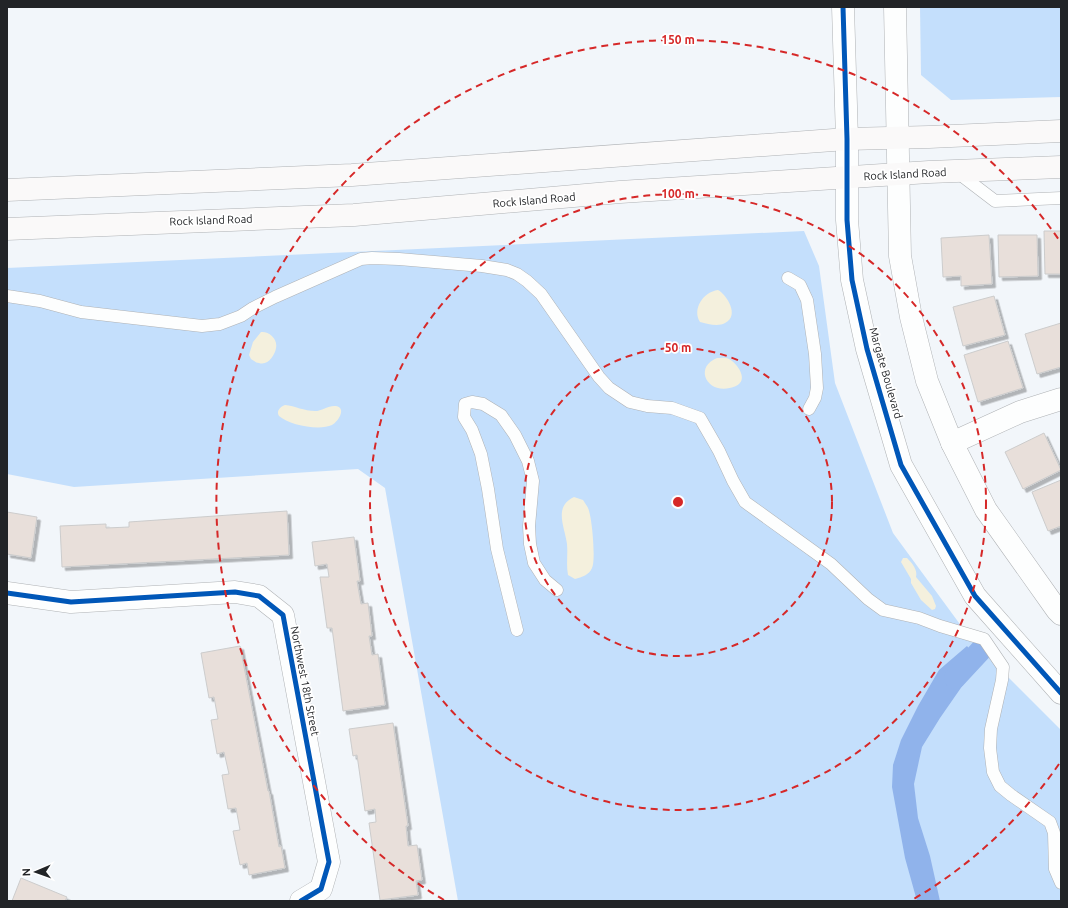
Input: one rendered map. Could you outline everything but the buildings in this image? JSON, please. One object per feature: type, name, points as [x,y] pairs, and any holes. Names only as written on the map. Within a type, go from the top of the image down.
[{"type":"main road","points":[[7,190],[352,175],[847,139],[1061,131]]},
{"type":"main road","name":"Rock Island Road","points":[[7,229],[354,215],[620,192],[898,174],[1061,167]]},
{"type":"street","name":"Margate Boulevard","points":[[843,7],[847,139],[847,220],[852,280],[867,349],[901,465],[975,596],[1061,693]]},
{"type":"street","points":[[896,7],[900,256],[911,317],[927,381],[952,443],[986,510],[1061,614]]},
{"type":"street","points":[[952,443],[1020,412],[1061,399]]},
{"type":"street","name":"Northwest 18th Street","points":[[7,594],[71,602],[235,592],[259,596],[283,614],[329,862],[323,895],[301,901]]},
{"type":"lane","points":[[956,171],[995,201],[1061,198]]},
{"type":"lane","points":[[7,296],[40,301],[81,312],[202,326],[220,324],[240,316],[258,305],[360,259],[399,259],[482,266],[507,270],[517,274],[541,294],[599,377],[609,388],[630,402],[647,406],[672,408],[700,418],[745,502],[826,561],[868,599],[883,610],[919,618],[984,639],[1003,667],[1002,680],[991,729],[990,748],[993,772],[1000,786],[1010,795],[1050,822],[1054,833],[1056,869],[1061,883]]},
{"type":"lane","points":[[788,278],[800,285],[807,300],[815,354],[817,388],[815,398],[809,409]]},
{"type":"lane","points":[[517,630],[497,549],[481,454],[472,430],[464,417],[465,404],[472,402],[483,404],[501,415],[515,435],[528,461],[533,481],[529,526],[530,544],[534,563],[545,580],[557,590]]},
{"type":"shaded area","points":[[920,7],[1061,7],[1061,97],[951,100],[921,75]]},
{"type":"shaded area","points":[[804,231],[819,266],[835,383],[893,533],[973,642],[1061,730],[1061,901],[458,901],[385,488],[358,469],[74,487],[7,474],[7,268]]},
{"type":"sand","points":[[718,290],[728,301],[732,311],[732,316],[725,323],[719,325],[700,322],[697,312],[700,302],[708,294]]},
{"type":"sand","points":[[261,332],[270,334],[276,342],[273,357],[262,364],[251,359],[249,355],[253,342]]},
{"type":"sand","points":[[717,358],[728,358],[736,364],[742,376],[740,383],[726,389],[718,388],[707,380],[705,374],[706,368]]},
{"type":"sand","points":[[285,405],[315,411],[336,406],[341,409],[341,412],[339,418],[332,425],[326,427],[304,426],[290,422],[279,416],[279,409]]},
{"type":"sand","points":[[574,497],[583,500],[588,508],[594,548],[591,570],[585,575],[575,579],[568,575],[567,544],[562,518],[564,506]]},
{"type":"sand","points":[[903,558],[907,558],[911,562],[916,572],[916,577],[932,596],[936,606],[935,609],[932,610],[921,600],[901,562]]},
{"type":"water","points":[[967,646],[981,664],[965,682],[922,747],[914,784],[918,818],[930,856],[940,901],[917,901],[905,858],[892,787],[893,765],[901,740],[918,706],[939,670]]},
{"type":"waterway","points":[[955,678],[981,650]]},
{"type":"cycle path","points":[[843,7],[847,139],[847,220],[852,280],[867,349],[901,465],[975,596],[1061,693]]},
{"type":"cycle path","points":[[7,593],[71,602],[235,592],[259,596],[283,615],[329,862],[321,889],[301,901]]}]
